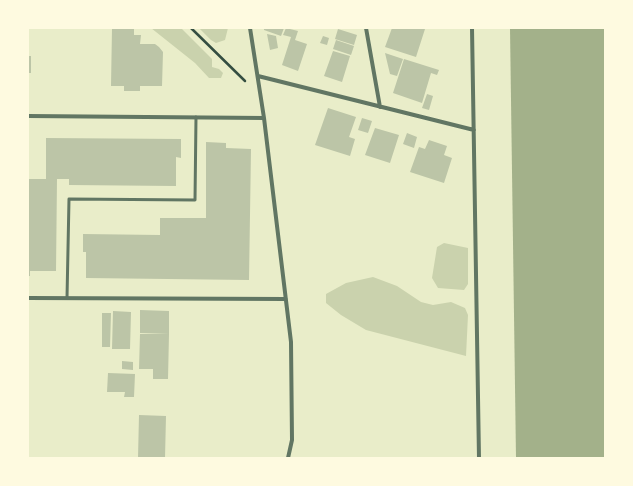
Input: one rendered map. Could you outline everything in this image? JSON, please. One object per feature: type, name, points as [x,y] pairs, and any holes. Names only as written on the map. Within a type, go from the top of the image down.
[{"type":"street","points":[[250,28],[264,118],[291,342],[292,440],[288,458]]},
{"type":"street","points":[[366,28],[380,107]]},
{"type":"street","points":[[472,28],[479,458]]},
{"type":"street","points":[[258,76],[474,130]]},
{"type":"street","points":[[28,116],[264,118]]},
{"type":"street","points":[[28,298],[286,299]]},
{"type":"lane","points":[[68,298],[69,199],[195,200],[196,117]]},
{"type":"path","points":[[191,28],[261,98]]},
{"type":"shaded area","points":[[151,28],[181,28],[212,59],[212,67],[219,69],[223,73],[221,78],[209,78],[195,63]]},
{"type":"shaded area","points":[[199,28],[228,28],[225,40],[216,43]]},
{"type":"shaded area","points":[[510,28],[605,28],[605,458],[516,458]]},
{"type":"shaded area","points":[[444,243],[468,248],[468,284],[464,290],[438,288],[432,278],[437,247]]},
{"type":"shaded area","points":[[373,277],[397,286],[421,302],[433,305],[451,302],[465,308],[468,315],[466,356],[366,330],[341,315],[326,303],[326,294],[346,283]]},
{"type":"building","points":[[112,28],[134,28],[134,35],[141,35],[140,44],[155,44],[159,47],[163,52],[162,86],[140,86],[140,91],[124,91],[124,86],[111,86]]},
{"type":"building","points":[[264,28],[284,28],[281,36],[264,30]]},
{"type":"building","points":[[286,28],[298,31],[295,40],[307,44],[298,71],[282,65],[291,37],[283,35]]},
{"type":"building","points":[[392,28],[425,29],[416,57],[385,47]]},
{"type":"building","points":[[338,29],[357,35],[354,45],[335,39]]},
{"type":"building","points":[[267,34],[276,36],[278,48],[270,50]]},
{"type":"building","points":[[323,36],[329,38],[327,45],[320,43]]},
{"type":"building","points":[[336,40],[354,46],[351,55],[333,49]]},
{"type":"building","points":[[333,51],[350,56],[342,82],[324,76]]},
{"type":"building","points":[[385,53],[403,59],[397,76],[390,74]]},
{"type":"building","points":[[28,56],[31,56],[31,73],[28,73]]},
{"type":"building","points":[[404,59],[439,70],[437,75],[431,73],[422,103],[393,93]]},
{"type":"building","points":[[427,94],[433,96],[429,110],[422,108]]},
{"type":"building","points":[[328,108],[356,117],[349,137],[355,139],[350,156],[315,145]]},
{"type":"building","points":[[362,118],[372,121],[368,133],[358,130]]},
{"type":"building","points":[[375,128],[399,135],[390,163],[365,155]]},
{"type":"building","points":[[407,133],[417,137],[414,148],[403,144]]},
{"type":"building","points":[[46,138],[181,139],[181,158],[176,157],[176,186],[69,185],[69,179],[57,179],[56,271],[30,271],[30,276],[28,276],[28,179],[46,179]]},
{"type":"building","points":[[429,140],[447,146],[444,155],[452,158],[444,183],[410,172],[419,147],[425,149]]},
{"type":"building","points":[[206,142],[226,143],[226,148],[251,149],[249,280],[86,278],[86,252],[83,252],[83,234],[160,235],[160,218],[206,218]]},
{"type":"building","points":[[140,310],[169,311],[169,334],[140,333]]},
{"type":"building","points":[[113,311],[131,312],[130,349],[112,349]]},
{"type":"building","points":[[102,313],[111,313],[110,347],[102,347]]},
{"type":"building","points":[[140,334],[169,334],[168,379],[153,379],[153,369],[139,369]]},
{"type":"building","points":[[122,361],[133,362],[133,370],[122,369]]},
{"type":"building","points":[[108,373],[135,374],[134,397],[124,397],[125,392],[107,392]]},
{"type":"building","points":[[139,415],[166,416],[165,458],[138,458]]}]
